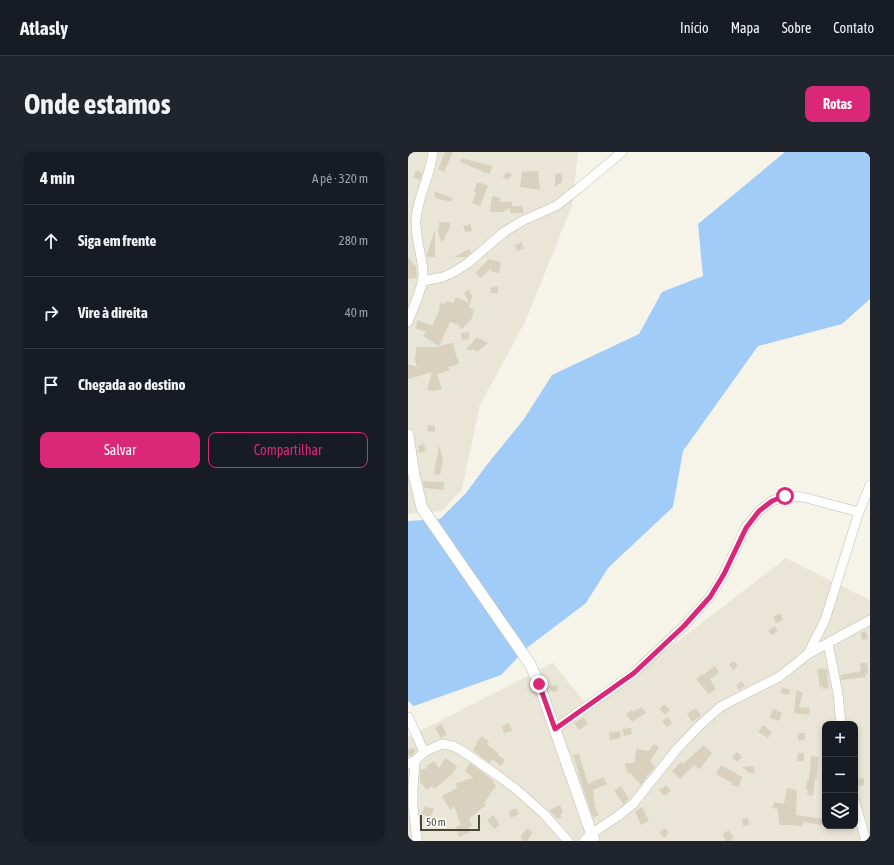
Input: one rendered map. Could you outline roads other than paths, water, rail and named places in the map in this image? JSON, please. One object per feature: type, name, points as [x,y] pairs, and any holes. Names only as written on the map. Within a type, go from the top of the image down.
[{"type":"street","points":[[408,322],[423,281],[423,272],[416,233],[416,220],[419,203],[433,152]]},
{"type":"street","points":[[423,281],[443,277],[454,272],[504,232],[524,220],[556,206],[622,152]]},
{"type":"street","points":[[408,435],[411,477],[422,508],[530,664],[539,684],[555,729],[590,839],[633,804],[677,749],[720,707],[780,677],[808,654],[870,620]]},
{"type":"street","points":[[808,654],[825,620],[860,512],[870,486]]},
{"type":"street","points":[[555,729],[634,673],[684,626],[710,597],[724,574],[746,528],[759,511],[772,501],[785,496],[803,497],[860,512]]},
{"type":"street","points":[[828,643],[838,694],[841,721]]},
{"type":"street","points":[[408,717],[410,718],[424,752]]},
{"type":"street","points":[[417,841],[412,762],[424,752],[442,744],[461,750],[517,790],[544,814],[568,841]]},
{"type":"street","points":[[858,813],[866,841]]},
{"type":"water","points":[[785,152],[870,152],[870,299],[842,324],[758,346],[683,451],[673,507],[608,568],[586,603],[528,647],[501,675],[414,706],[408,701],[408,521],[440,519],[466,493],[524,419],[552,375],[639,334],[662,292],[703,276],[698,224]]}]
